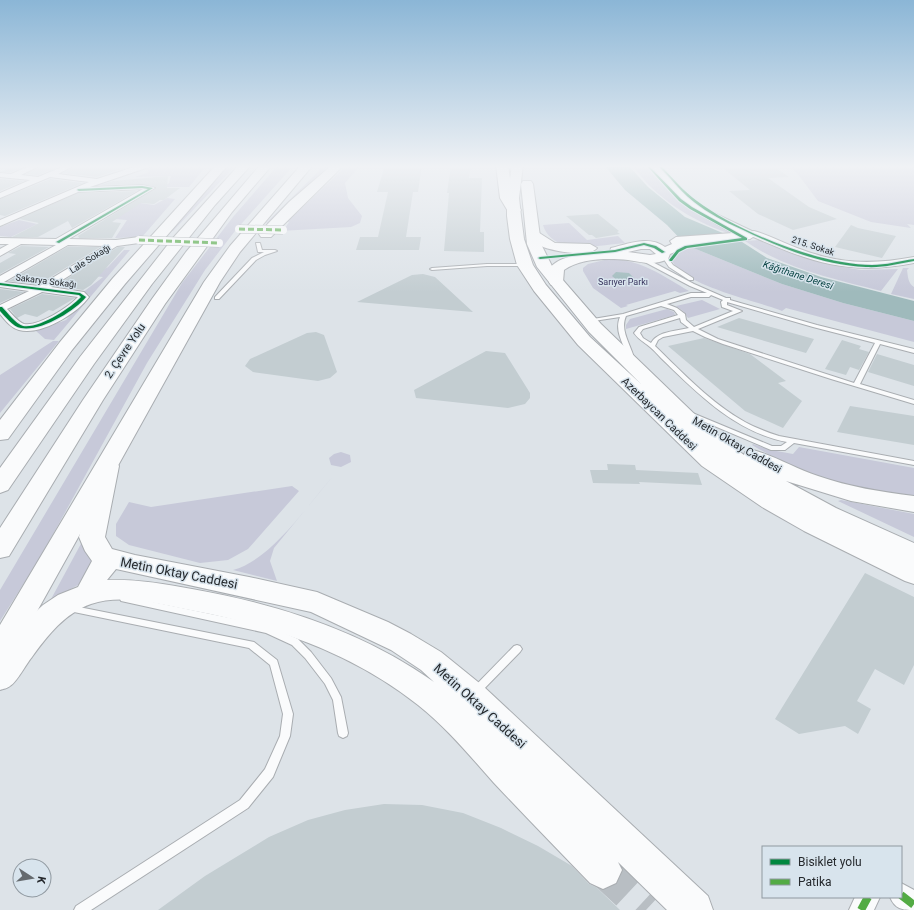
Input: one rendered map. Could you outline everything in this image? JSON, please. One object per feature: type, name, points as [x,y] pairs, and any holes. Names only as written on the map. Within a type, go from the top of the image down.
[{"type":"main road","points":[[0,434],[66,346],[114,287],[184,207]]},
{"type":"main road","points":[[0,485],[70,382],[128,302],[185,232],[207,207]]},
{"type":"main road","name":"2. Çevre Yolu","points":[[0,549],[110,372],[163,295],[206,237],[231,207]]},
{"type":"main road","points":[[0,651],[212,282],[235,249],[271,207]]},
{"type":"main road","points":[[127,430],[147,409],[166,382],[217,298],[258,244],[292,207]]},
{"type":"main road","name":"Azerbaycan Caddesi","points":[[530,207],[534,244],[533,261],[540,288],[571,328],[602,360],[710,461],[770,501],[812,525],[914,574]]},
{"type":"main road","name":"Azerbaycan Caddesi","points":[[514,210],[517,239],[533,261],[556,282],[589,320],[632,365],[703,435],[724,452],[782,490],[828,514],[914,554]]},
{"type":"main road","name":"Metin Oktay Caddesi","points":[[678,410],[754,457],[806,481],[867,498],[914,504]]},
{"type":"main road","name":"Metin Oktay Caddesi","points":[[108,463],[92,537],[98,551],[104,556],[112,559],[317,602],[354,618],[401,642],[431,661],[472,696],[694,910]]},
{"type":"main road","points":[[90,593],[92,580],[96,573],[112,559]]},
{"type":"main road","name":"Metin Oktay Caddesi","points":[[0,677],[46,618],[61,606],[90,593],[113,589],[130,590],[239,609],[284,620],[320,633],[356,650],[417,687],[458,720],[603,870]]},
{"type":"street","points":[[0,223],[37,207]]},
{"type":"street","points":[[0,280],[119,207]]},
{"type":"street","name":"215. Sokak","points":[[697,207],[710,216],[746,235],[845,265],[874,266],[914,260]]},
{"type":"street","name":"215. Sokak","points":[[704,207],[746,235]]},
{"type":"street","points":[[239,229],[283,230]]},
{"type":"street","points":[[533,233],[551,245],[564,248],[639,252],[656,259],[690,241]]},
{"type":"street","points":[[556,282],[558,268],[562,263],[571,260],[639,252],[662,241],[690,241],[746,235]]},
{"type":"street","points":[[0,241],[116,243],[139,240],[219,242]]},
{"type":"street","points":[[0,253],[20,241]]},
{"type":"street","name":"Lale Sokağı","points":[[0,308],[41,289],[116,243]]},
{"type":"street","points":[[533,261],[615,251],[639,252]]},
{"type":"street","name":"Sakarya Sokağı","points":[[0,284],[80,294],[84,297],[72,308],[53,319],[26,327],[17,325],[0,308]]},
{"type":"street","points":[[902,896],[914,905]]},
{"type":"street","points":[[861,910],[867,898]]},
{"type":"lane","points":[[639,252],[714,296]]},
{"type":"lane","points":[[663,254],[666,261],[678,272],[728,299],[747,306],[878,343],[914,351]]},
{"type":"lane","points":[[432,269],[533,261]]},
{"type":"lane","points":[[589,320],[624,315],[691,295],[714,296],[728,299]]},
{"type":"lane","points":[[728,299],[723,304],[724,306],[737,311]]},
{"type":"lane","points":[[661,304],[677,310],[682,315],[683,321],[694,329],[749,350],[856,385],[914,402]]},
{"type":"lane","points":[[652,346],[656,339],[661,336],[694,329],[747,306]]},
{"type":"lane","points":[[624,315],[619,324],[621,334],[632,354],[632,365]]},
{"type":"lane","points":[[682,315],[640,328],[637,333],[641,339],[652,346],[708,398],[736,421],[757,432],[792,441],[914,463]]},
{"type":"lane","points":[[856,385],[878,343]]},
{"type":"lane","points":[[678,410],[770,448],[783,448],[792,441]]},
{"type":"lane","points":[[90,593],[147,603],[268,630],[295,642],[308,655],[328,681],[338,700],[343,733]]},
{"type":"lane","points":[[61,606],[251,645],[274,663],[288,714],[285,736],[269,773],[244,804],[80,910]]},
{"type":"lane","points":[[472,696],[517,649]]},
{"type":"green space","points":[[133,207],[168,207],[142,237],[115,238],[127,220],[115,219]]},
{"type":"green space","points":[[190,207],[195,207],[173,231],[169,231]]},
{"type":"green space","points":[[241,207],[256,207],[235,231],[205,270],[147,363],[40,558],[0,621],[0,590],[182,283]]},
{"type":"green space","points":[[282,207],[286,207],[269,223],[266,223]]},
{"type":"green space","points":[[302,207],[355,207],[362,216],[360,223],[351,227],[280,231],[284,230],[289,222],[287,222]]},
{"type":"green space","points":[[677,207],[691,207],[731,232],[728,233],[714,228]]},
{"type":"green space","points":[[834,207],[914,207],[914,225],[907,224],[911,228],[871,222]]},
{"type":"green space","points":[[19,220],[37,224],[11,237],[0,236],[0,227]]},
{"type":"green space","points":[[569,223],[587,240],[618,236],[625,243],[591,247],[567,245],[557,242],[548,235],[543,225]]},
{"type":"green space","points":[[759,240],[843,267],[861,270],[898,269],[881,291],[793,266],[760,251],[745,241]]},
{"type":"green space","points":[[686,245],[782,284],[843,303],[914,321],[914,342],[786,308],[782,311],[716,290],[683,273],[674,263],[672,253]]},
{"type":"green space","points":[[124,250],[130,250],[54,340],[45,339],[36,331],[66,320],[90,295],[82,293],[103,277],[92,276],[108,267]]},
{"type":"green space","name":"Sarıyer Parkı","points":[[609,259],[642,265],[661,274],[689,291],[680,293],[675,291],[626,305],[628,306],[621,308],[593,288],[583,271],[583,268],[588,264]]},
{"type":"green space","points":[[903,268],[909,268],[907,270],[909,282],[914,287],[914,299],[891,294]]},
{"type":"green space","points":[[702,300],[720,309],[688,318],[683,311],[676,306]]},
{"type":"green space","points":[[667,309],[674,312],[675,315],[626,329],[626,325],[630,319]]},
{"type":"green space","points":[[53,341],[59,341],[0,413],[0,375]]},
{"type":"green space","points":[[753,444],[771,450],[793,454],[799,447],[914,468],[914,496],[872,491],[830,480],[789,464],[752,445]]},
{"type":"green space","points":[[341,452],[350,455],[351,462],[341,467],[331,465],[329,458],[334,454]]},
{"type":"green space","points":[[292,486],[299,491],[248,549],[228,560],[200,563],[129,545],[116,536],[116,524],[129,502],[151,507]]},
{"type":"green space","points":[[841,500],[914,514],[914,537],[838,501]]},
{"type":"green space","points":[[310,504],[274,548],[270,561],[277,581],[233,570],[247,564],[274,544]]},
{"type":"green space","points":[[83,540],[96,560],[83,582],[50,601]]},
{"type":"water","name":"Kâğıthane Deresi","points":[[646,207],[673,207],[685,217],[739,240],[767,258],[821,277],[914,301],[914,321],[843,303],[782,284],[686,245],[667,225]]},
{"type":"water","points":[[616,272],[629,273],[634,278],[629,281],[620,281],[612,276]]},
{"type":"building","points":[[0,207],[25,207],[5,216],[0,215]]},
{"type":"building","points":[[45,207],[108,207],[72,228],[68,221],[38,237],[12,237],[39,223],[19,219]]},
{"type":"building","points":[[124,207],[134,207],[112,222],[121,223],[112,238],[79,238],[78,236]]},
{"type":"building","points":[[385,207],[411,207],[406,237],[421,237],[419,250],[356,250],[360,237],[378,237]]},
{"type":"building","points":[[448,207],[481,207],[480,232],[484,232],[484,252],[444,251]]},
{"type":"building","points":[[750,207],[810,207],[837,219],[793,230],[758,214]]},
{"type":"building","points":[[598,214],[619,231],[617,232],[620,234],[596,238],[589,235],[566,216]]},
{"type":"building","points":[[851,225],[858,228],[896,236],[882,258],[835,247]]},
{"type":"building","points":[[21,246],[49,247],[0,274],[0,263],[16,254],[8,253]]},
{"type":"building","points":[[67,247],[100,247],[39,284],[9,281]]},
{"type":"building","points":[[118,247],[125,247],[91,285],[83,290],[55,286]]},
{"type":"building","points":[[423,274],[435,277],[473,312],[357,302],[412,275]]},
{"type":"building","points":[[0,289],[24,292],[0,303]]},
{"type":"building","points":[[42,294],[75,298],[53,311],[49,310],[37,317],[25,314],[17,318],[10,309]]},
{"type":"building","points":[[739,318],[814,339],[806,353],[717,327]]},
{"type":"building","points":[[316,332],[324,335],[337,372],[330,378],[318,381],[253,372],[245,366],[250,359],[307,333]]},
{"type":"building","points":[[704,338],[750,354],[786,381],[778,383],[802,401],[783,428],[745,411],[668,346]]},
{"type":"building","points":[[842,340],[861,346],[859,349],[869,352],[859,370],[850,367],[846,375],[825,369]]},
{"type":"building","points":[[486,351],[505,353],[530,393],[530,398],[525,404],[508,408],[416,398],[414,390]]},
{"type":"building","points":[[877,354],[914,365],[914,386],[868,372]]},
{"type":"building","points":[[850,406],[914,416],[914,445],[837,432]]},
{"type":"building","points":[[607,464],[635,465],[636,470],[698,473],[702,485],[639,482],[640,484],[593,483],[590,470],[608,470]]},
{"type":"building","points":[[865,573],[914,597],[914,665],[904,685],[875,669],[857,701],[871,709],[858,734],[845,726],[799,734],[775,719]]},
{"type":"building","points":[[384,804],[422,805],[463,813],[501,828],[538,846],[572,866],[589,884],[596,887],[620,910],[158,910],[205,876],[269,837],[308,820],[345,810]]},
{"type":"tunnel","points":[[603,870],[646,910]]},
{"type":"marked path","points":[[239,229],[283,230]]},
{"type":"marked path","points":[[139,240],[219,243]]},
{"type":"marked path","points":[[902,896],[914,905]]},
{"type":"marked path","points":[[861,910],[867,898]]},
{"type":"cycle path","points":[[58,242],[117,207]]},
{"type":"cycle path","points":[[671,260],[678,251],[686,247],[746,239],[690,207]]},
{"type":"cycle path","points":[[704,207],[753,234],[801,253],[825,260],[866,266],[878,266],[914,260]]},
{"type":"cycle path","points":[[540,258],[615,251],[644,244],[655,247],[663,252]]},
{"type":"cycle path","points":[[0,284],[80,294],[84,297],[73,308],[46,323],[36,326],[21,327],[0,308]]}]
